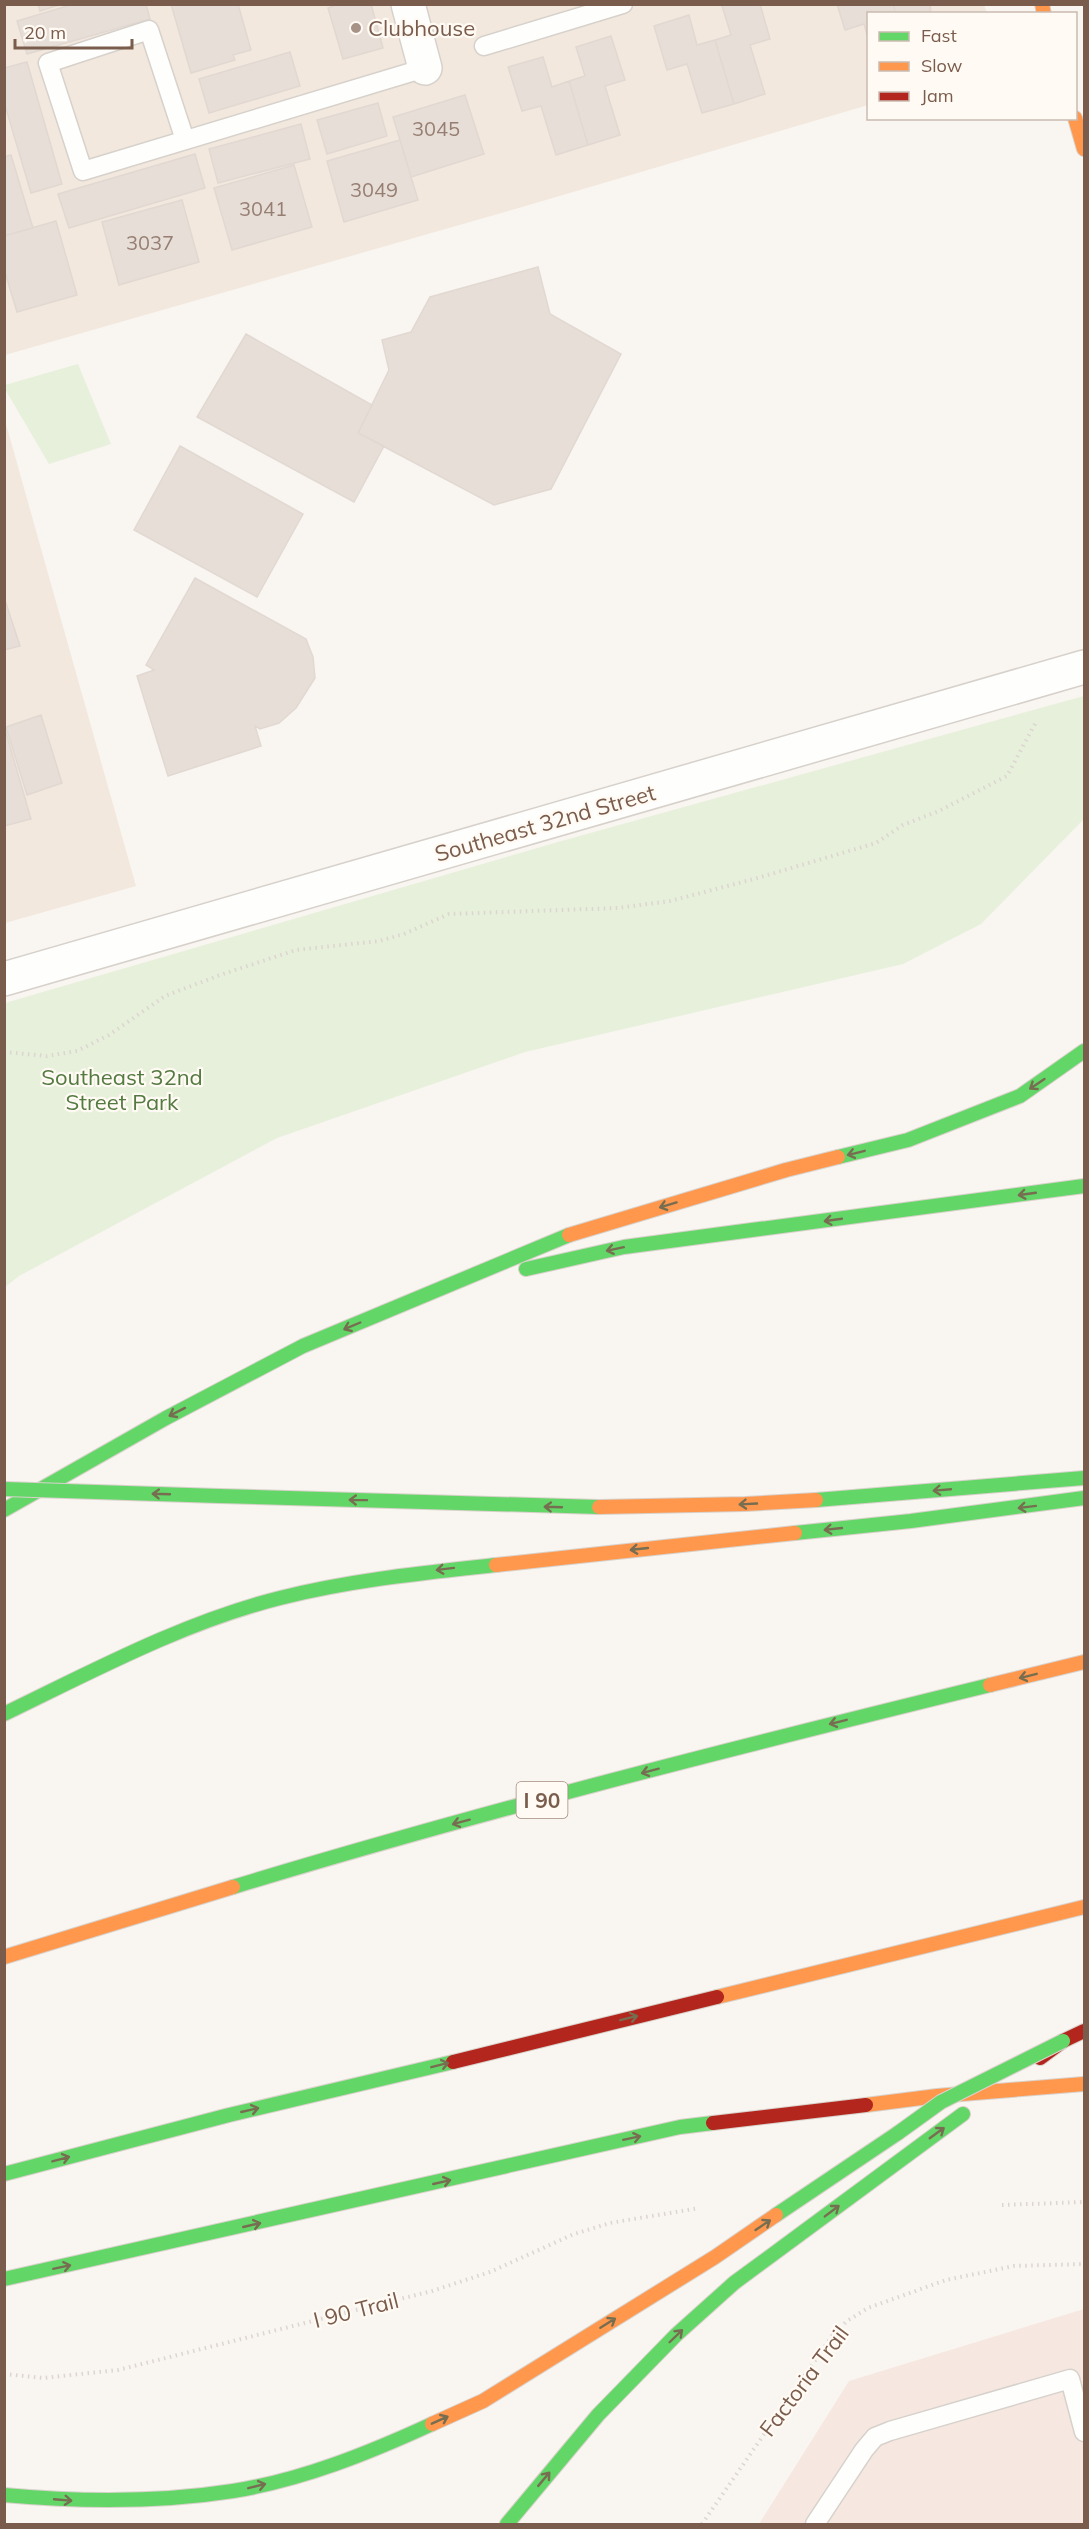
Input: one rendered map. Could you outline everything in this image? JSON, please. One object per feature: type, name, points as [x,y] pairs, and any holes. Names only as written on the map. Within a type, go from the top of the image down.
[{"type":"main road","points":[[1076,120],[1084,148]]},
{"type":"main road","points":[[4,1510],[165,1418],[303,1346],[559,1238],[786,1170],[908,1140],[1020,1096],[1084,1051]]},
{"type":"main road","points":[[406,1303],[528,1268],[624,1247],[1084,1186]]},
{"type":"main road","points":[[4,1489],[586,1508],[792,1501],[1084,1479]]},
{"type":"main road","points":[[4,1714],[169,1635],[290,1595],[382,1577],[911,1521],[1084,1498]]},
{"type":"main road","name":"I 90","points":[[4,1957],[355,1850],[766,1740],[1084,1662]]},
{"type":"main road","points":[[4,2174],[229,2115],[1084,1907]]},
{"type":"main road","points":[[4,2495],[71,2501],[153,2500],[234,2491],[304,2474],[382,2447],[483,2401],[715,2257],[941,2102],[1084,2031]]},
{"type":"main road","points":[[507,2524],[598,2415],[676,2335],[734,2283],[1063,2042]]},
{"type":"main road","points":[[4,2279],[680,2127],[926,2097],[1084,2084]]},
{"type":"street","points":[[408,4],[425,68]]},
{"type":"street","name":"Southeast 32nd Street","points":[[4,979],[1084,667]]},
{"type":"lane","points":[[484,46],[623,4]]},
{"type":"lane","points":[[185,140],[149,30],[48,63],[83,171],[425,68]]},
{"type":"lane","points":[[815,2524],[864,2450],[875,2437],[890,2431],[1077,2377],[1084,2432]]},
{"type":"path","points":[[4,1052],[47,1056],[77,1051],[109,1035],[165,996],[296,950],[379,941],[404,934],[449,914],[618,908],[670,901],[876,843],[903,825],[939,811],[1008,776],[1035,722],[1042,715]]},
{"type":"path","points":[[1002,2205],[1084,2202]]},
{"type":"path","name":"I 90 Trail","points":[[4,2374],[44,2378],[118,2370],[432,2291],[490,2272],[574,2234],[610,2223],[699,2208]]},
{"type":"path","name":"Factoria Trail","points":[[702,2524],[832,2336],[847,2321],[868,2308],[946,2280],[1014,2266],[1084,2264]]},
{"type":"shaded area","points":[[5,5],[984,5],[987,12],[867,12],[867,105],[5,355]]},
{"type":"shaded area","points":[[4,417],[136,886],[5,923],[4,923]]},
{"type":"shaded area","points":[[1084,2309],[1084,2524],[759,2524],[849,2381]]},
{"type":"green space","points":[[78,364],[111,444],[49,464],[5,389],[5,385]]},
{"type":"green space","name":"Southeast 32nd Street Park","points":[[1084,696],[1084,819],[981,924],[903,964],[525,1052],[277,1138],[19,1276],[5,1287],[5,1003],[558,842]]},
{"type":"building","points":[[38,4],[62,4],[40,11]]},
{"type":"building","points":[[74,4],[146,4],[150,19],[27,54],[17,21]]},
{"type":"building","points":[[171,4],[238,4],[251,50],[233,55],[235,60],[191,73]]},
{"type":"building","name":"Clubhouse","points":[[339,4],[371,4],[383,48],[343,59],[328,8]]},
{"type":"building","points":[[725,4],[760,4],[770,39],[750,45],[765,94],[734,104],[715,40],[731,35],[722,6]]},
{"type":"building","points":[[837,4],[893,4],[895,12],[867,12],[867,34],[864,24],[845,30]]},
{"type":"building","points":[[893,4],[930,4],[931,12],[895,12]]},
{"type":"building","points":[[689,15],[697,45],[715,40],[734,104],[702,113],[687,64],[667,70],[654,26]]},
{"type":"building","points":[[611,36],[625,80],[605,86],[620,135],[588,145],[569,81],[585,76],[576,47]]},
{"type":"building","points":[[290,52],[300,86],[209,113],[199,79]]},
{"type":"building","points":[[543,57],[552,87],[569,81],[588,145],[556,155],[541,106],[522,111],[508,67]]},
{"type":"building","points":[[27,62],[62,184],[31,193],[4,102],[4,68]]},
{"type":"building","points":[[465,95],[484,154],[411,177],[393,117]]},
{"type":"building","points":[[378,103],[387,136],[327,154],[317,120]]},
{"type":"building","points":[[301,124],[310,159],[218,183],[209,149]]},
{"type":"building","points":[[400,140],[418,200],[344,222],[327,161]]},
{"type":"building","points":[[195,154],[205,188],[69,228],[58,194]]},
{"type":"building","points":[[11,155],[33,228],[4,236],[4,157]]},
{"type":"building","points":[[294,165],[312,227],[232,250],[214,188]]},
{"type":"building","points":[[182,200],[199,262],[119,285],[102,222]]},
{"type":"building","points":[[56,221],[77,295],[17,312],[4,269],[4,236]]},
{"type":"building","points":[[538,267],[550,314],[621,354],[551,489],[494,505],[358,433],[389,370],[382,340],[411,332],[430,297]]},
{"type":"building","points":[[246,334],[372,405],[358,433],[384,446],[354,502],[197,417]]},
{"type":"building","points":[[180,446],[303,514],[257,597],[134,530]]},
{"type":"building","points":[[195,578],[306,639],[313,657],[315,678],[296,708],[279,723],[260,729],[255,726],[261,746],[168,776],[137,676],[154,670],[146,665]]},
{"type":"building","points":[[4,597],[20,646],[4,650]]},
{"type":"building","points":[[41,715],[62,783],[27,795],[6,727]]},
{"type":"building","points":[[4,726],[31,819],[4,826]]},
{"type":"traffic: fast","points":[[838,1157],[908,1140],[1020,1096],[1084,1051]]},
{"type":"traffic: fast","points":[[526,1269],[624,1247],[1084,1186]]},
{"type":"traffic: fast","points":[[4,1510],[166,1418],[303,1346],[569,1235]]},
{"type":"traffic: fast","points":[[816,1500],[1084,1478]]},
{"type":"traffic: fast","points":[[4,1489],[219,1496]]},
{"type":"traffic: fast","points":[[219,1496],[599,1507]]},
{"type":"traffic: fast","points":[[795,1533],[911,1521],[1084,1498]]},
{"type":"traffic: fast","points":[[4,1714],[139,1649],[244,1608],[280,1598],[360,1582],[496,1565]]},
{"type":"traffic: fast","points":[[233,1887],[421,1832],[610,1781],[990,1685]]},
{"type":"traffic: fast","points":[[898,2133],[941,2102],[1063,2041]]},
{"type":"traffic: fast","points":[[4,2174],[229,2115],[453,2062]]},
{"type":"traffic: fast","points":[[507,2524],[598,2415],[676,2335],[734,2283],[963,2114]]},
{"type":"traffic: fast","points":[[4,2279],[680,2127],[713,2123]]},
{"type":"traffic: fast","points":[[776,2215],[898,2133]]},
{"type":"traffic: fast","points":[[4,2495],[118,2500],[176,2498],[233,2491],[310,2473],[432,2424]]},
{"type":"traffic: slow","points":[[1042,4],[1044,12]]},
{"type":"traffic: slow","points":[[1076,120],[1084,149]]},
{"type":"traffic: slow","points":[[569,1235],[786,1170],[838,1157]]},
{"type":"traffic: slow","points":[[599,1507],[816,1500]]},
{"type":"traffic: slow","points":[[496,1565],[795,1533]]},
{"type":"traffic: slow","points":[[990,1685],[1084,1662]]},
{"type":"traffic: slow","points":[[4,1957],[233,1887]]},
{"type":"traffic: slow","points":[[717,1997],[1084,1907]]},
{"type":"traffic: slow","points":[[866,2105],[937,2096],[1084,2084]]},
{"type":"traffic: slow","points":[[432,2424],[483,2401],[715,2257],[776,2215]]},
{"type":"traffic: jam","points":[[453,2062],[717,1997]]},
{"type":"traffic: jam","points":[[1040,2058],[1063,2041],[1084,2031]]},
{"type":"traffic: jam","points":[[713,2123],[866,2105]]},
{"type":"place","name":"Clubhouse","points":[[356,28]]}]
